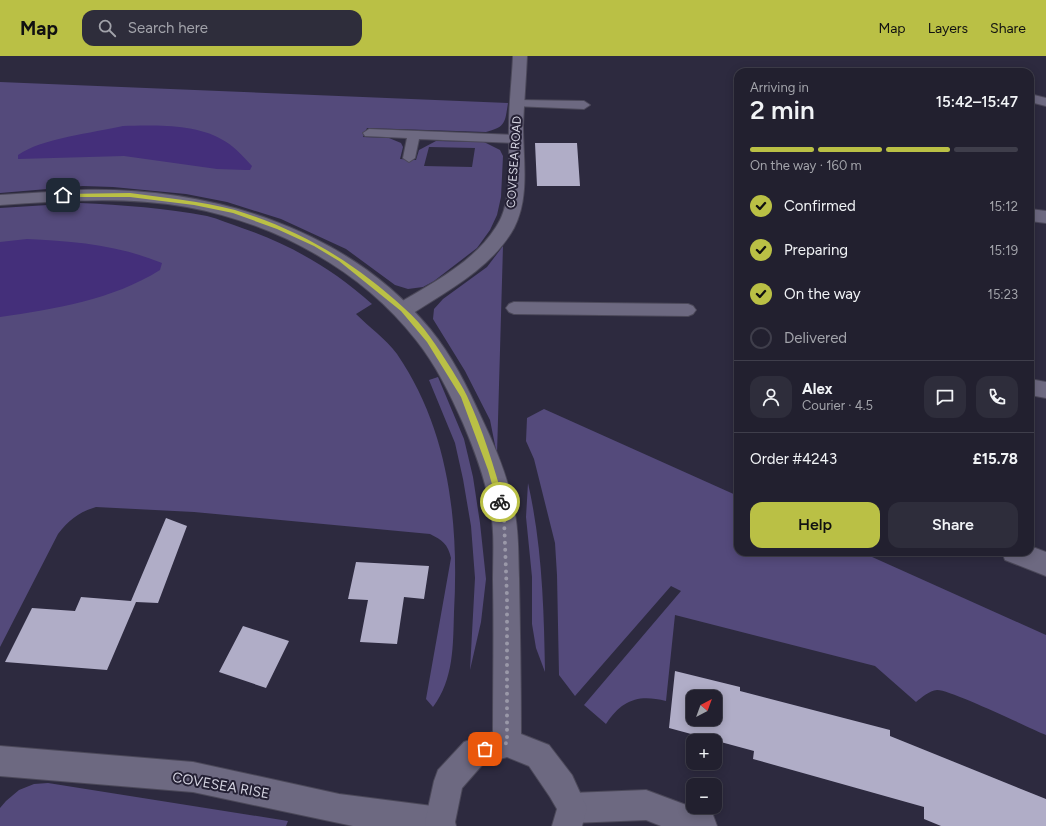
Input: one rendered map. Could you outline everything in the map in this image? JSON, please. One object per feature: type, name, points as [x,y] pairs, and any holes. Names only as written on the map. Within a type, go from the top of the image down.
[{"type":"street","name":"COVESEA ROAD","points":[[403,310],[464,271],[480,258],[505,228],[510,217],[515,189],[520,56]]},
{"type":"street","points":[[1034,99],[1046,102]]},
{"type":"street","points":[[0,200],[63,195],[130,195],[194,203],[234,212],[279,227],[316,244],[364,277],[403,310],[430,341],[464,396],[491,470],[504,518],[507,598],[507,743]]},
{"type":"street","points":[[1034,216],[1046,217]]},
{"type":"street","points":[[1034,388],[1046,390]]},
{"type":"street","points":[[1025,556],[1046,564]]},
{"type":"street","points":[[440,824],[449,781],[474,752],[507,743],[539,755],[561,786],[569,817],[646,805],[702,826]]},
{"type":"street","name":"COVESEA RISE","points":[[0,761],[193,777],[339,808],[440,824]]},
{"type":"lane","points":[[518,104],[584,105]]},
{"type":"lane","points":[[369,132],[516,138]]},
{"type":"lane","points":[[409,158],[414,134]]},
{"type":"lane","points":[[514,308],[688,310]]},
{"type":"shaded area","points":[[0,82],[508,103],[505,119],[501,126],[486,132],[367,128],[363,137],[389,138],[401,143],[403,147],[400,159],[416,160],[419,150],[436,141],[484,142],[500,150],[503,156],[501,197],[497,215],[490,230],[477,248],[434,281],[423,287],[408,289],[395,285],[346,249],[281,219],[227,202],[186,194],[113,187],[83,186],[0,193]],"holes":[[[429,147],[475,148],[472,167],[424,166]]]},
{"type":"shaded area","points":[[123,126],[174,126],[199,130],[211,134],[230,144],[252,166],[250,170],[217,169],[124,156],[18,159],[18,155],[40,144]]},
{"type":"shaded area","points":[[80,203],[160,209],[192,213],[220,220],[278,242],[311,259],[357,291],[372,304],[356,314],[393,349],[415,383],[429,414],[439,445],[447,478],[452,511],[455,544],[455,578],[451,661],[445,685],[433,707],[426,699],[451,558],[444,543],[430,534],[194,512],[96,507],[84,511],[75,517],[58,534],[0,647],[0,208]]},
{"type":"shaded area","points":[[27,239],[61,241],[112,248],[162,263],[160,270],[142,280],[103,296],[62,307],[0,317],[0,242]]},
{"type":"shaded area","points":[[503,246],[497,455],[490,420],[465,371],[433,319],[434,309],[443,299],[487,267]]},
{"type":"shaded area","points":[[438,377],[464,439],[473,477],[480,523],[486,579],[481,622],[470,670],[475,578],[471,526],[455,443],[429,380]]},
{"type":"shaded area","points":[[544,409],[734,494],[734,556],[870,556],[1046,635],[1046,735],[944,691],[937,690],[931,692],[916,702],[875,666],[675,615],[666,701],[647,698],[632,701],[618,709],[606,724],[584,705],[681,591],[671,586],[575,696],[559,675],[555,543],[534,459],[526,441],[527,418]]},
{"type":"shaded area","points":[[528,483],[533,506],[539,553],[543,600],[545,672],[536,648],[532,624],[532,577],[526,517]]},
{"type":"shaded area","points":[[48,783],[288,821],[286,826],[0,826],[0,808],[6,801],[19,790],[34,784]]},
{"type":"building","points":[[535,143],[577,143],[580,186],[537,186]]},
{"type":"building","points":[[166,518],[187,526],[158,603],[136,602],[107,670],[5,662],[32,608],[75,611],[81,597],[131,601]]},
{"type":"building","points":[[356,562],[429,566],[424,599],[404,597],[397,644],[360,642],[368,600],[348,599]]},
{"type":"building","points":[[243,626],[289,641],[266,688],[219,672]]},
{"type":"building","points":[[675,671],[740,687],[740,691],[890,730],[890,736],[1046,799],[1046,826],[941,826],[924,819],[924,807],[753,759],[754,751],[722,742],[722,734],[691,734],[669,728]]},
{"type":"way so far","points":[[485,749],[507,743],[507,598],[504,518],[500,502]]},
{"type":"route","points":[[63,195],[97,194],[164,198],[234,212],[279,227],[316,244],[341,260],[364,277],[403,310],[430,341],[464,396],[477,428],[500,502]]}]
